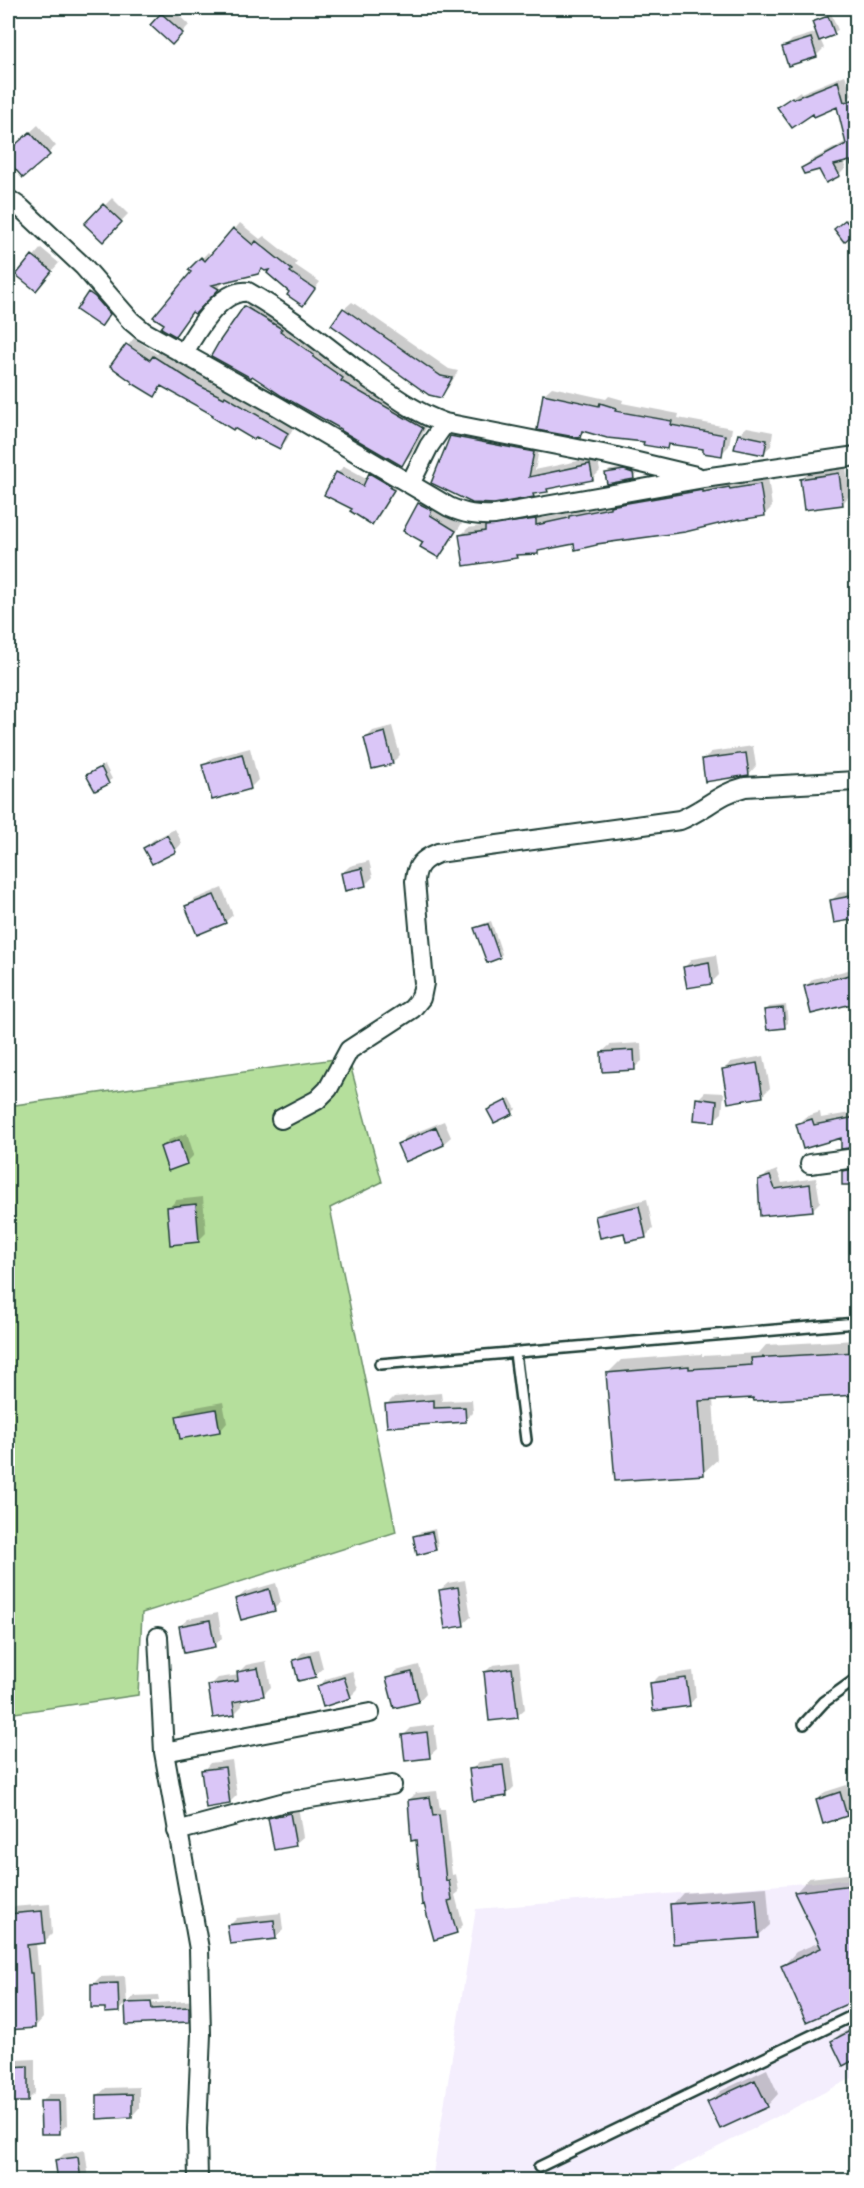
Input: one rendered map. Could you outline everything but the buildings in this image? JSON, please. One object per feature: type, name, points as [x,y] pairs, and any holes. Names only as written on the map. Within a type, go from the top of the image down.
[{"type":"street","points":[[8,199],[21,208],[84,267],[131,321],[143,331],[449,507],[464,513],[477,516],[495,515],[704,478],[856,456]]},
{"type":"street","points":[[183,354],[212,311],[234,294],[248,292],[412,409],[445,423],[608,455],[704,478]]},
{"type":"street","points":[[410,484],[429,446],[445,423]]},
{"type":"street","points":[[281,1119],[317,1100],[328,1089],[349,1050],[412,1010],[421,998],[424,982],[416,870],[420,862],[430,856],[438,853],[680,820],[710,805],[730,791],[745,787],[856,781]]},
{"type":"street","points":[[810,1164],[856,1158]]},
{"type":"street","points":[[158,1636],[164,1752],[199,1949],[201,2034],[197,2129],[198,2181]]},
{"type":"street","points":[[164,1752],[370,1713]]},
{"type":"street","points":[[177,1832],[285,1802],[392,1785]]},
{"type":"lane","points":[[380,1364],[856,1323]]},
{"type":"lane","points":[[515,1353],[526,1440]]},
{"type":"lane","points":[[804,1724],[824,1702],[856,1679]]},
{"type":"lane","points":[[539,2167],[856,2014]]},
{"type":"shaded area","points":[[856,1879],[856,2076],[654,2180],[432,2180],[476,1909]]},
{"type":"green space","points":[[348,1057],[382,1182],[330,1208],[396,1532],[142,1613],[138,1695],[8,1714],[8,1106]]}]
